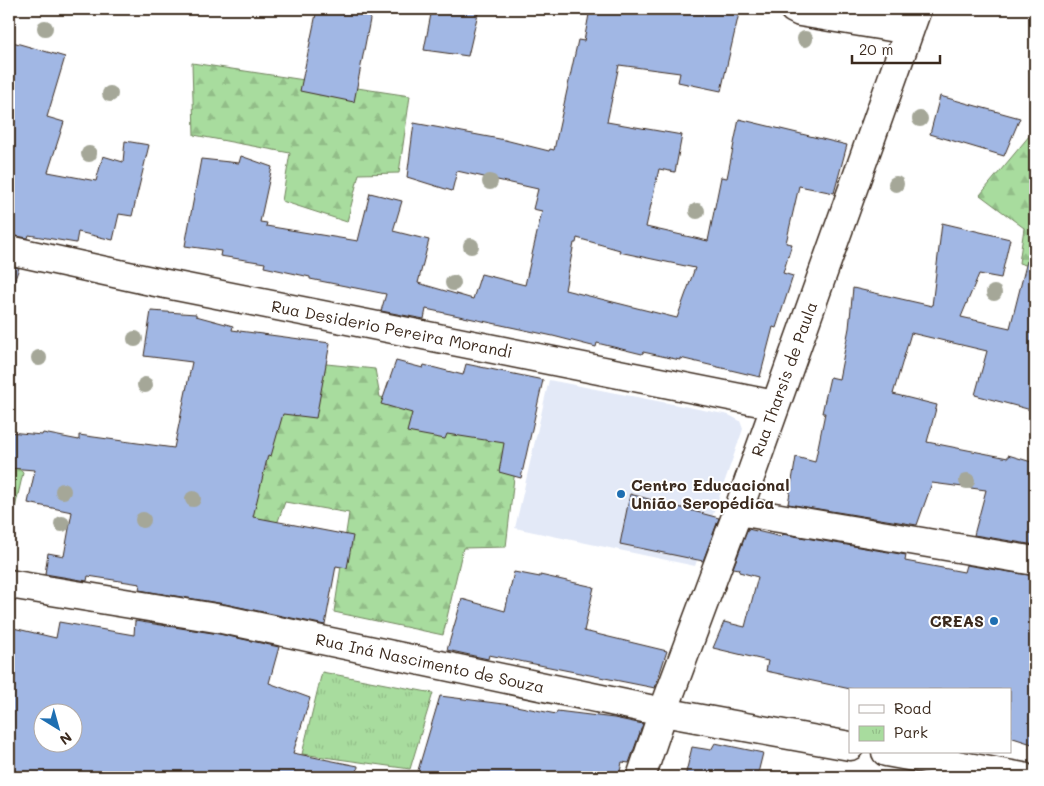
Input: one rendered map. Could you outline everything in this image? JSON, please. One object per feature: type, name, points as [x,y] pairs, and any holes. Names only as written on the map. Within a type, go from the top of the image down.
[{"type":"street","points":[[794,9],[800,12],[913,20]]},
{"type":"street","name":"Rua Tharsis de Paula","points":[[641,777],[913,20]]},
{"type":"street","name":"Rua Desiderio Pereira Morandi","points":[[9,250],[161,283],[775,405]]},
{"type":"street","points":[[738,511],[1035,561]]},
{"type":"street","name":"Rua Iná Nascimento de Souza","points":[[9,584],[222,619],[663,712],[849,746]]},
{"type":"street","points":[[897,754],[1023,777]]},
{"type":"shaded area","name":"Centro Educacional União Seropédica","points":[[549,380],[729,415],[740,421],[743,429],[695,566],[515,528]]},
{"type":"green space","points":[[192,63],[410,96],[399,173],[359,174],[347,222],[282,201],[290,153],[194,135]]},
{"type":"green space","points":[[1035,129],[1035,268],[1019,263],[1024,228],[980,195]]},
{"type":"green space","points":[[288,360],[375,369],[380,397],[414,403],[446,413],[518,443],[506,547],[463,548],[443,635],[334,612],[349,513],[285,502],[262,565],[238,490],[267,468],[260,430]]},
{"type":"green space","points":[[9,457],[23,473],[9,534]]},
{"type":"green space","points":[[322,672],[433,693],[410,769],[302,754]]},
{"type":"building","points":[[317,9],[372,9],[354,102],[300,91]]},
{"type":"building","points":[[432,9],[479,9],[468,56],[424,50]]},
{"type":"building","points":[[590,9],[627,9],[652,14],[652,9],[740,9],[721,91],[678,82],[680,73],[619,65],[607,122],[682,135],[675,172],[659,169],[646,227],[708,241],[721,177],[727,178],[739,119],[847,145],[834,193],[799,186],[786,243],[792,244],[783,273],[793,276],[776,328],[773,327],[760,377],[680,358],[680,360],[643,352],[642,354],[597,343],[596,347],[426,309],[424,319],[381,311],[386,294],[310,279],[310,277],[264,267],[265,263],[220,256],[221,251],[185,246],[201,159],[239,163],[241,156],[272,167],[260,222],[267,223],[266,226],[358,241],[370,193],[402,201],[393,231],[429,240],[418,283],[473,299],[481,274],[525,285],[542,211],[533,209],[538,189],[457,171],[452,191],[407,177],[414,123],[505,140],[549,151],[550,149],[554,150],[578,40],[584,41]],"holes":[[[577,238],[620,250],[619,252],[695,268],[677,318],[565,290],[574,243],[576,243]]]},
{"type":"building","points":[[9,41],[65,57],[47,117],[64,122],[48,172],[96,181],[103,156],[123,162],[125,141],[149,145],[132,216],[119,214],[113,240],[78,232],[76,243],[29,235],[28,238],[9,235]]},
{"type":"building","points":[[940,96],[1020,118],[1004,156],[930,134]]},
{"type":"building","points":[[942,223],[1010,239],[1001,278],[979,274],[961,317],[1010,328],[1027,261],[1035,262],[1035,411],[975,395],[987,351],[911,333],[893,394],[937,405],[927,442],[1008,458],[1008,455],[1035,463],[1035,545],[974,535],[986,490],[932,483],[917,525],[788,504],[796,457],[815,462],[825,413],[822,413],[830,377],[839,379],[849,328],[853,288],[932,306]]},
{"type":"building","points":[[9,266],[19,268],[14,282],[9,281]]},
{"type":"building","points":[[151,311],[196,314],[196,316],[233,326],[232,330],[330,343],[316,418],[283,414],[271,456],[268,455],[253,517],[353,536],[347,568],[336,566],[325,625],[225,604],[139,590],[140,584],[88,576],[87,581],[45,574],[48,553],[64,556],[72,512],[28,503],[35,470],[9,468],[9,432],[42,435],[43,433],[79,440],[79,435],[174,448],[192,362],[144,356]]},
{"type":"building","points":[[396,361],[423,368],[424,365],[463,375],[466,364],[543,380],[521,478],[499,472],[504,443],[447,434],[445,439],[407,432],[412,413],[381,404]]},
{"type":"building","points":[[630,494],[719,518],[703,561],[620,544]]},
{"type":"building","points":[[748,529],[782,537],[782,534],[906,555],[905,561],[964,572],[966,565],[1035,576],[1035,745],[1012,738],[1012,688],[849,689],[766,671],[768,661],[713,648],[724,622],[745,627],[758,577],[739,572],[740,569],[733,568]]},
{"type":"building","points":[[514,572],[540,577],[540,575],[594,587],[584,631],[667,651],[655,688],[489,655],[488,659],[447,650],[462,599],[505,611]]},
{"type":"building","points":[[135,621],[219,634],[279,647],[269,683],[310,698],[293,753],[358,766],[357,777],[23,777],[9,774],[9,627],[56,638],[59,622],[134,635]]},
{"type":"building","points":[[440,696],[511,705],[556,714],[557,711],[614,718],[643,724],[629,763],[622,762],[619,777],[416,777]]},
{"type":"building","points":[[715,743],[763,753],[757,777],[685,777],[692,747],[711,750]]},
{"type":"place","name":"Centro Educacional União Seropédica","points":[[621,494]]},
{"type":"place","name":"CREAS","points":[[994,621]]}]
